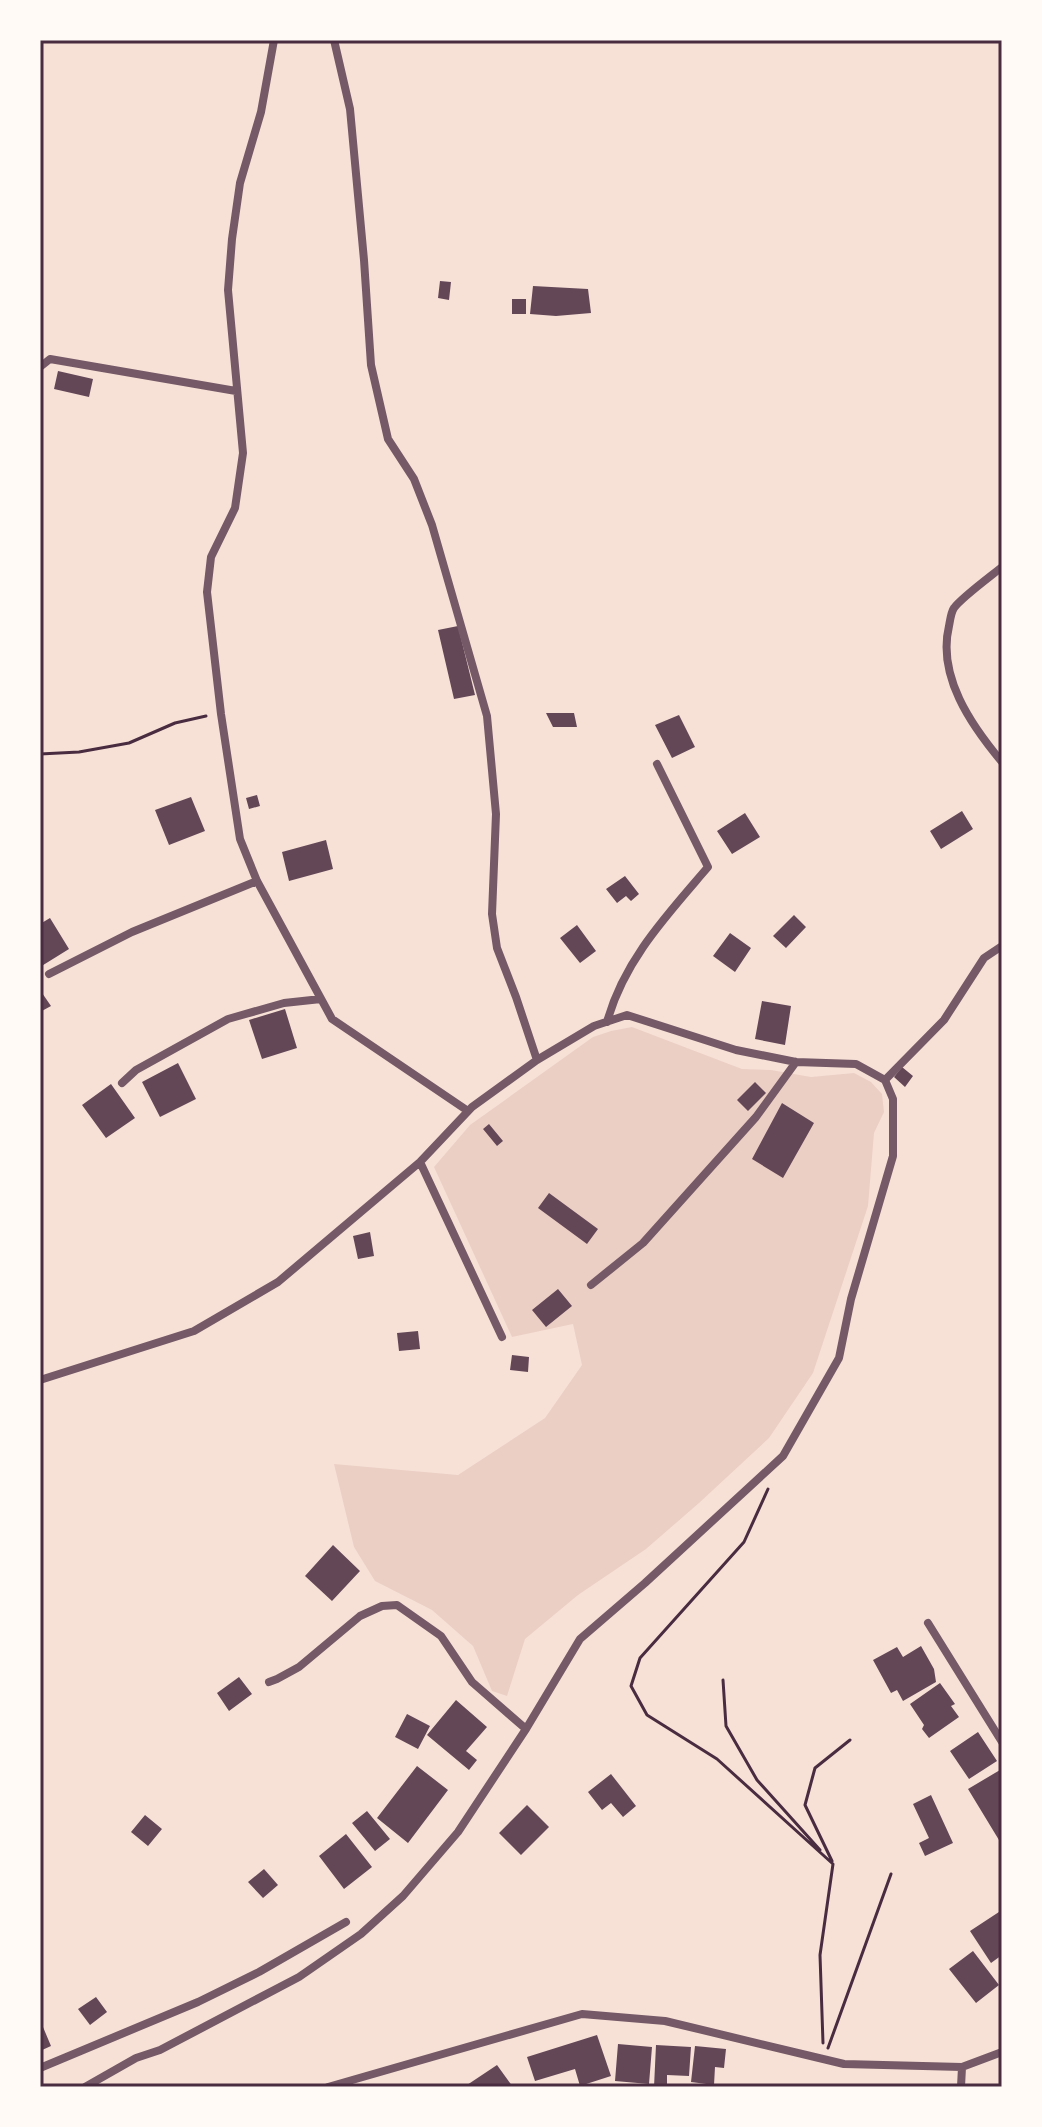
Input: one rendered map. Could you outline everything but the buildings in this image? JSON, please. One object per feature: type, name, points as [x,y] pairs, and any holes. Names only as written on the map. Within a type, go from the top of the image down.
[{"type":"street","points":[[274,40],[261,112],[240,183],[228,290],[243,453],[235,508],[211,557],[207,592],[240,839],[257,881],[332,1019],[468,1111]]},
{"type":"street","points":[[334,40],[350,109],[371,365],[388,439],[414,479],[432,525],[487,716],[496,814],[493,926],[497,948],[537,1060]]},
{"type":"street","points":[[40,367],[50,359],[236,391]]},
{"type":"street","points":[[1002,567],[953,608],[947,637],[951,677],[967,714],[982,739],[1002,762]]},
{"type":"street","points":[[607,1022],[614,996],[651,932],[708,867],[657,764]]},
{"type":"street","points":[[49,974],[132,932],[257,881]]},
{"type":"street","points":[[885,1080],[944,1020],[984,958],[1002,946]]},
{"type":"street","points":[[122,1083],[136,1070],[228,1019],[284,1003],[321,999]]},
{"type":"street","points":[[40,1380],[194,1331],[278,1282],[420,1162],[468,1111],[537,1060],[594,1026],[627,1015],[736,1050],[796,1062],[856,1064],[885,1080],[893,1099],[893,1156],[851,1299],[839,1358],[783,1456],[580,1639],[526,1729],[458,1832],[403,1896],[361,1934],[299,1977],[160,2050],[136,2058],[85,2087]]},
{"type":"street","points":[[591,1285],[643,1243],[756,1117],[796,1062]]},
{"type":"street","points":[[420,1162],[502,1337]]},
{"type":"street","points":[[269,1682],[299,1667],[360,1616],[382,1606],[397,1605],[441,1636],[472,1682],[526,1729]]},
{"type":"street","points":[[928,1623],[1002,1742]]},
{"type":"street","points":[[40,2068],[198,2002],[259,1972],[346,1922]]},
{"type":"street","points":[[328,2087],[354,2083],[582,2014],[665,2021],[844,2064],[962,2067],[1001,2051]]},
{"type":"street","points":[[961,2087],[962,2067]]},
{"type":"path","points":[[40,754],[79,752],[129,743],[175,723],[221,714]]},
{"type":"path","points":[[770,1484],[744,1542],[640,1658],[631,1686],[647,1715],[717,1759],[833,1864]]},
{"type":"path","points":[[723,1680],[726,1726],[757,1780],[833,1864]]},
{"type":"path","points":[[824,2059],[820,1955],[833,1864],[805,1805],[815,1768],[850,1740]]},
{"type":"path","points":[[824,2059],[891,1874]]},
{"type":"shaded area","points":[[632,1027],[742,1069],[811,1077],[854,1073],[871,1082],[882,1094],[884,1112],[874,1133],[868,1206],[813,1373],[769,1438],[646,1549],[578,1595],[525,1639],[507,1696],[492,1691],[473,1646],[432,1610],[375,1581],[354,1547],[334,1464],[458,1475],[545,1418],[582,1365],[573,1324],[512,1337],[434,1167],[470,1125],[593,1037]]}]
